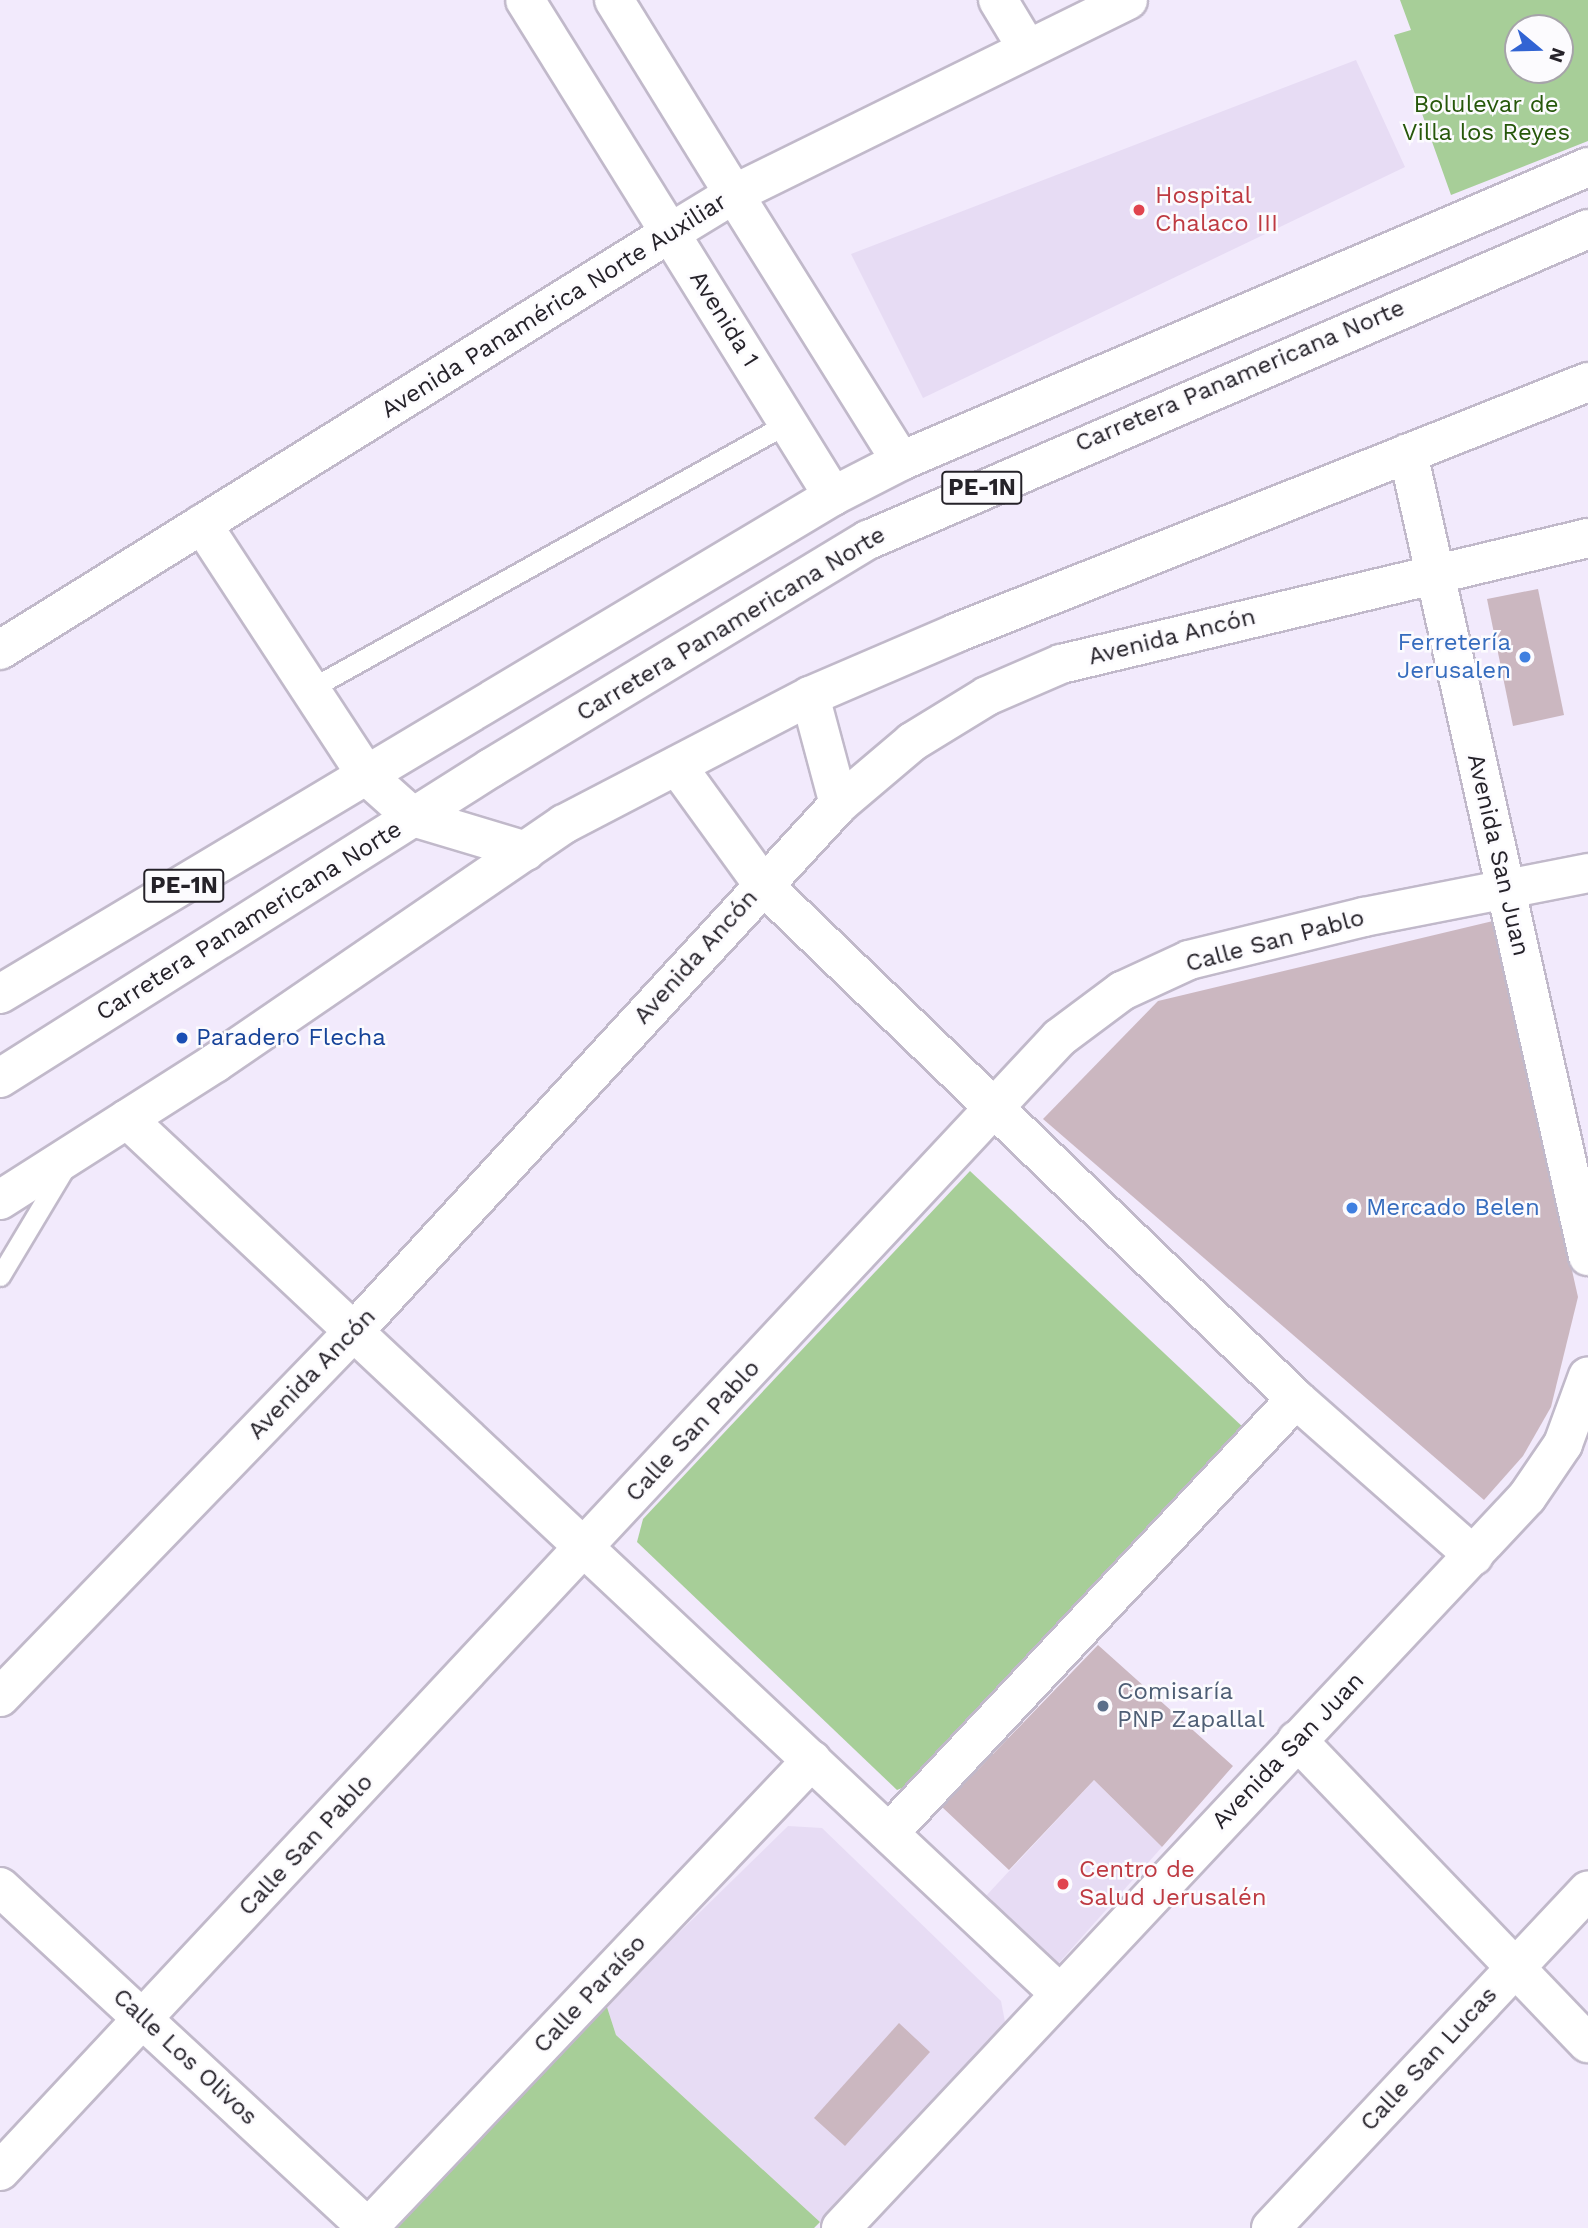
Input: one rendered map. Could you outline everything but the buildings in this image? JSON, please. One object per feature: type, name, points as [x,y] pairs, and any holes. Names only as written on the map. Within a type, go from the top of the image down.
[{"type":"main road","name":"Avenida 1","points":[[526,0],[833,496]]},
{"type":"main road","points":[[614,0],[901,461]]},
{"type":"main road","points":[[998,0],[1027,48]]},
{"type":"main road","name":"Avenida Panamérica Norte Auxiliar","points":[[0,650],[734,194],[1128,0]]},
{"type":"main road","name":"PE-1N","points":[[0,994],[833,496],[901,461],[1588,167]]},
{"type":"main road","name":"Carretera Panamericana Norte","points":[[0,1078],[413,817],[868,540],[1588,229]]},
{"type":"main road","points":[[0,1200],[127,1119],[526,851],[677,766],[810,696],[1588,382]]},
{"type":"main road","name":"Avenida San Juan","points":[[1408,453],[1432,573],[1506,890],[1584,1198],[1588,1256]]},
{"type":"main road","points":[[202,524],[367,776],[413,817],[526,851]]},
{"type":"main road","name":"Avenida Ancón","points":[[0,1697],[355,1330],[839,804],[912,742],[988,696],[1060,664],[1432,573],[1588,538]]},
{"type":"main road","points":[[810,696],[839,804]]},
{"type":"main road","points":[[677,766],[762,885],[1296,1399],[1474,1556]]},
{"type":"main road","name":"Calle San Pablo","points":[[0,2171],[1059,1038],[1122,991],[1189,960],[1364,917],[1588,873]]},
{"type":"main road","points":[[127,1119],[1059,1993]]},
{"type":"main road","name":"Avenida San Juan","points":[[841,2228],[1297,1740],[1474,1556],[1563,1444],[1588,1376]]},
{"type":"main road","points":[[889,1833],[1296,1399]]},
{"type":"main road","points":[[1297,1740],[1513,1969],[1588,2043]]},
{"type":"main road","name":"Calle Paraíso","points":[[368,2228],[812,1760]]},
{"type":"main road","name":"Calle Los Olivos","points":[[0,1887],[368,2228]]},
{"type":"main road","name":"Calle San Lucas","points":[[1272,2228],[1588,1891]]},
{"type":"lane","points":[[310,689],[788,423]]},
{"type":"lane","points":[[0,1276],[72,1154]]},
{"type":"shaded area","name":"Hospital Chalaco III","points":[[1356,60],[1405,167],[923,398],[851,254]]},
{"type":"shaded area","name":"Centro de Salud Jerusalén","points":[[1094,1780],[1162,1847],[1058,1964],[985,1897]]},
{"type":"shaded area","points":[[788,1826],[822,1828],[1001,2001],[1005,2022],[820,2222],[616,2035],[606,2004]]},
{"type":"green space","name":"Bolulevar de Villa los Reyes","points":[[1400,0],[1588,0],[1588,141],[1451,195],[1394,35],[1411,30]]},
{"type":"green space","points":[[970,1171],[1245,1429],[915,1783],[897,1790],[637,1542],[643,1519]]},
{"type":"green space","points":[[606,2004],[616,2035],[820,2222],[814,2228],[393,2228]]},
{"type":"place","name":"Hospital Chalaco III","points":[[1139,210]]},
{"type":"place","name":"Ferretería Jerusalen","points":[[1525,657]]},
{"type":"place","name":"Paradero Flecha","points":[[182,1038]]},
{"type":"place","name":"Mercado Belen","points":[[1352,1208]]},
{"type":"place","name":"Comisaría PNP Zapallal","points":[[1103,1706]]},
{"type":"place","name":"Centro de Salud Jerusalén","points":[[1063,1884]]}]
